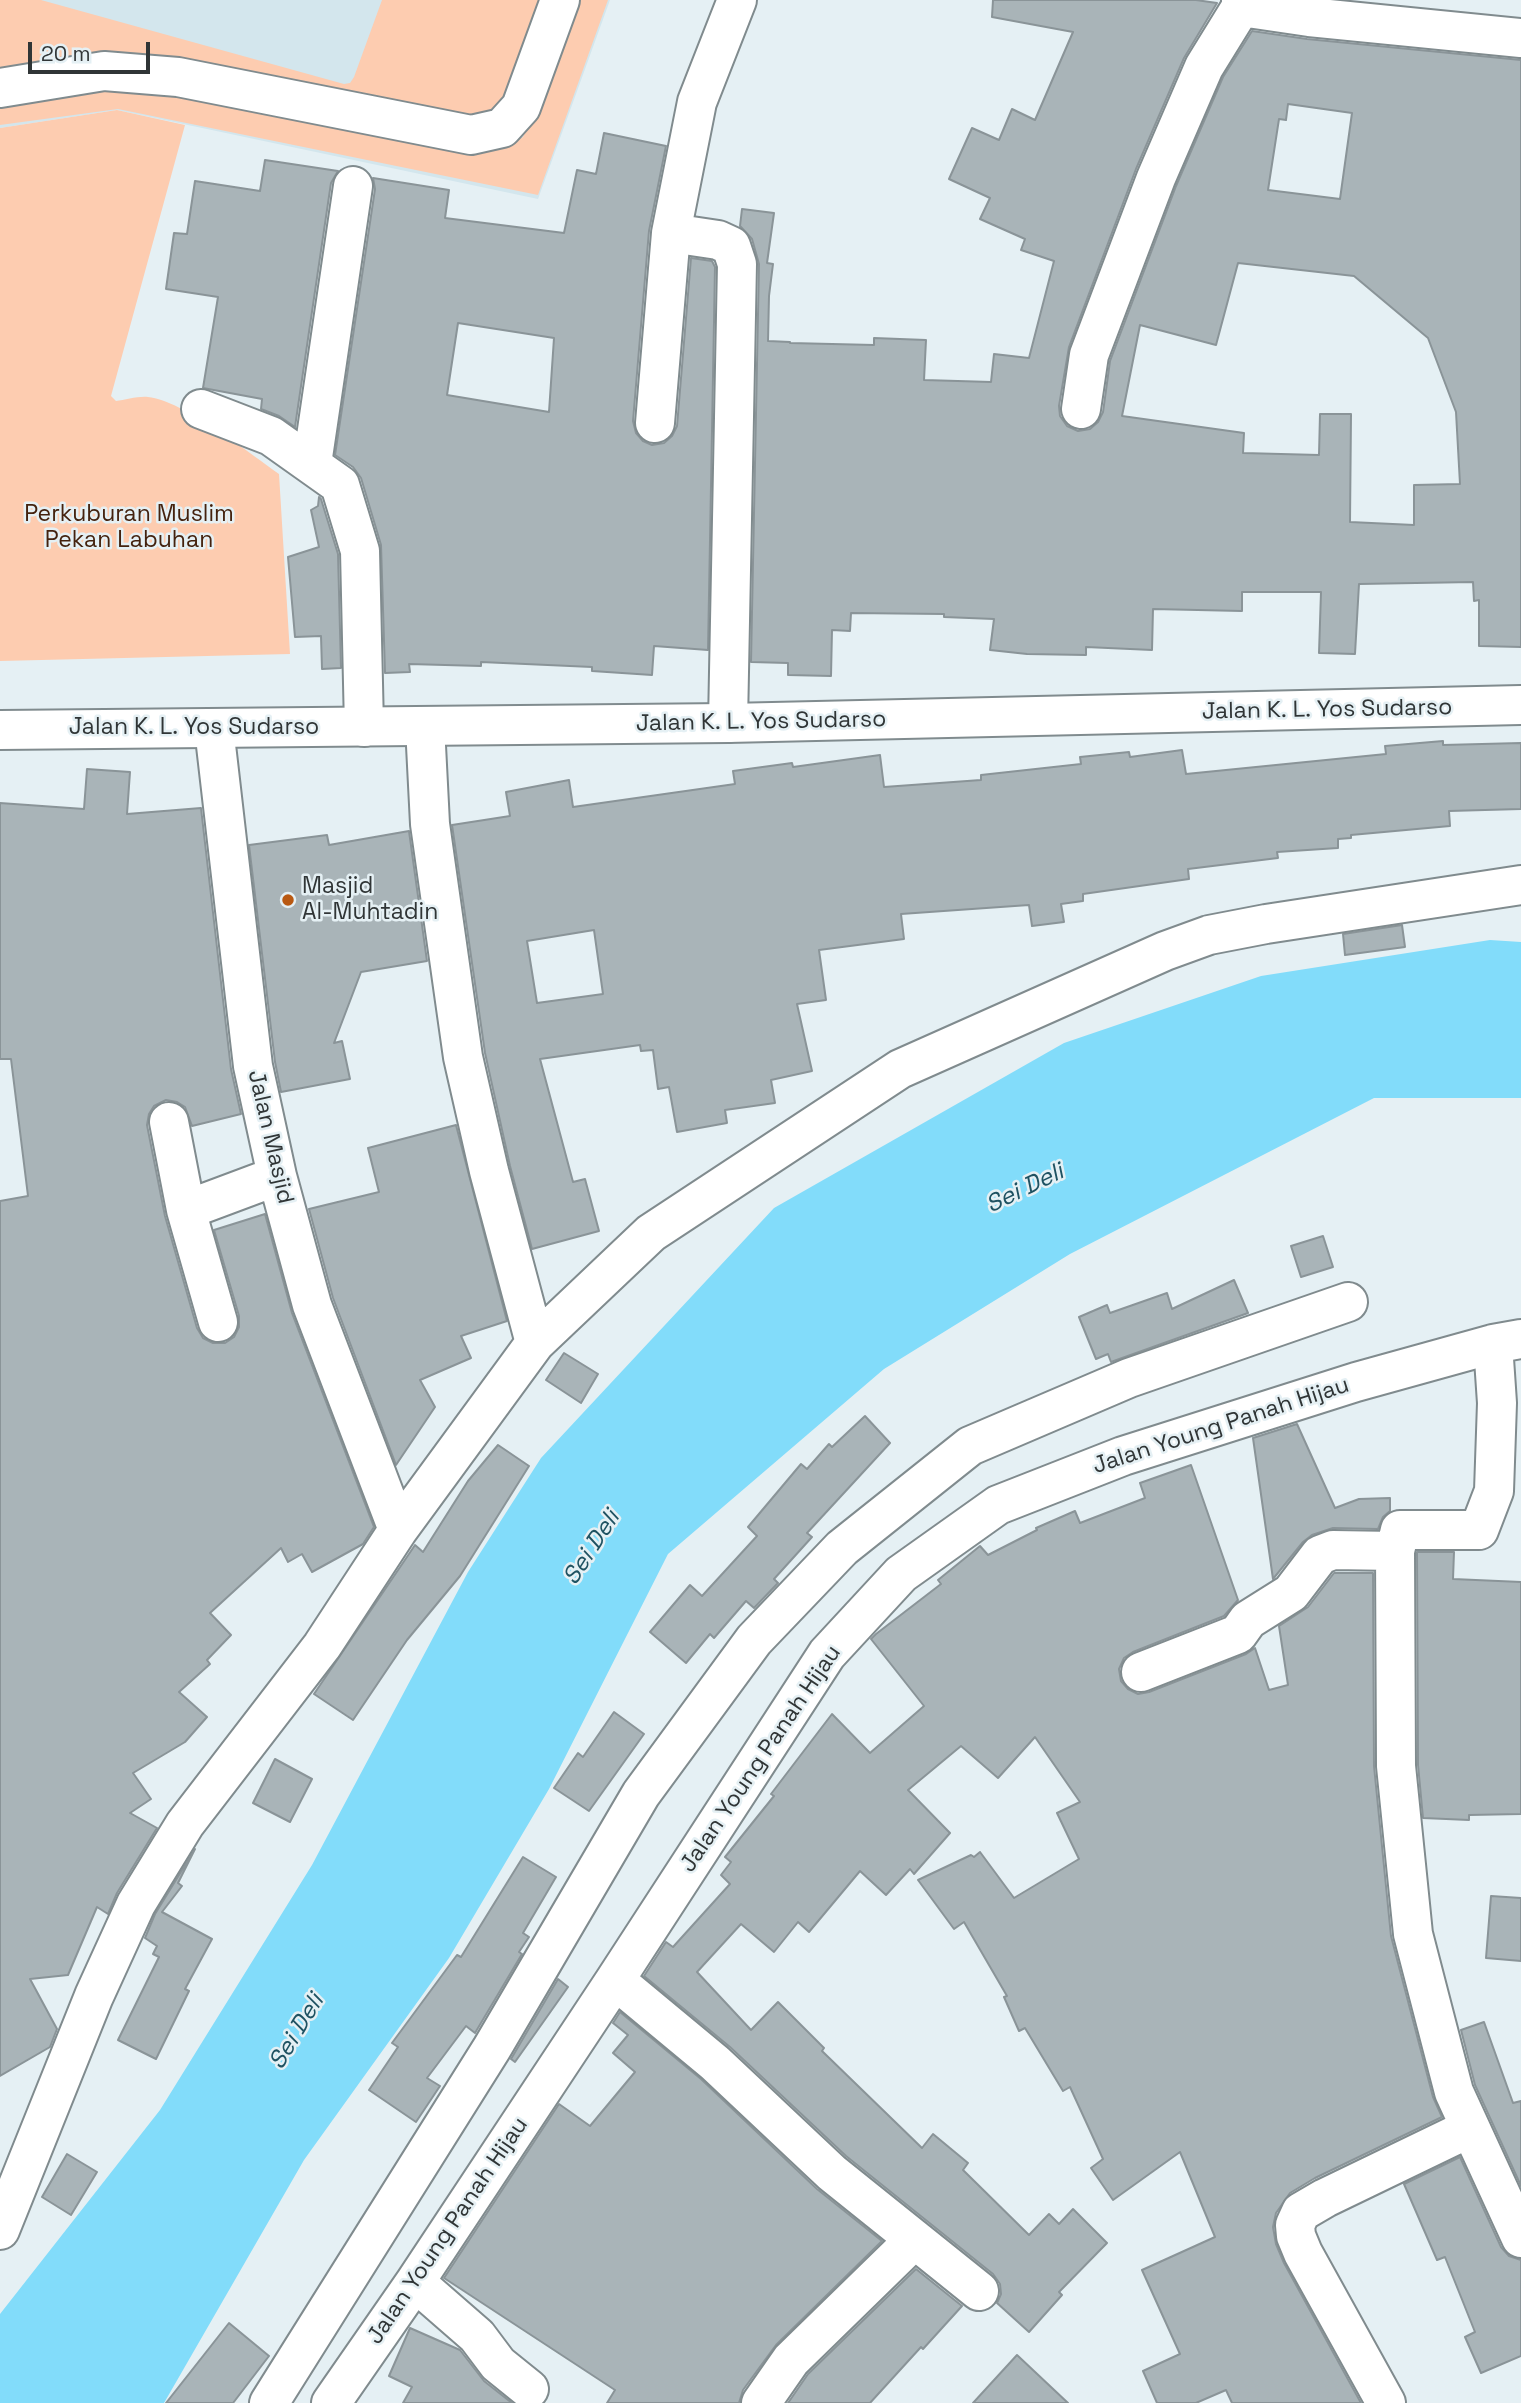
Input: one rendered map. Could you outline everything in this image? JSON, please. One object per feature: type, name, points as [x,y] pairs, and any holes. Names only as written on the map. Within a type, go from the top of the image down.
[{"type":"main road","points":[[0,88],[104,71],[178,77],[471,135],[502,128],[521,107],[560,0]]},
{"type":"main road","points":[[655,422],[671,233],[697,102],[737,0]]},
{"type":"main road","points":[[1081,409],[1089,355],[1156,177],[1204,67],[1241,3],[1308,17],[1521,38]]},
{"type":"main road","points":[[312,464],[353,187]]},
{"type":"main road","points":[[671,233],[725,243],[732,247],[737,264],[728,723]]},
{"type":"main road","points":[[201,409],[271,436],[340,485],[360,551],[364,727]]},
{"type":"main road","name":"Jalan K. L. Yos Sudarso","points":[[0,730],[728,723],[1521,705]]},
{"type":"main road","points":[[425,726],[430,824],[463,1057],[489,1171],[534,1343]]},
{"type":"main road","name":"Jalan Masjid","points":[[214,728],[253,1066],[277,1176],[312,1305],[398,1530]]},
{"type":"main road","points":[[0,2230],[94,1997],[136,1904],[185,1824],[322,1646],[398,1530],[534,1343],[651,1233],[900,1069],[1165,950],[1209,935],[1266,924],[1521,885]]},
{"type":"main road","points":[[169,1122],[186,1210],[218,1322]]},
{"type":"main road","points":[[186,1210],[277,1176]]},
{"type":"main road","points":[[269,2403],[492,2048],[641,1794],[754,1640],[842,1548],[970,1446],[1129,1378],[1348,1302]]},
{"type":"main road","points":[[1507,1342],[1497,1403],[1494,1491],[1479,1530],[1400,1530],[1395,1551],[1396,1766],[1413,1934],[1454,2092],[1521,2238]]},
{"type":"main road","name":"Jalan Young Panah Hijau","points":[[331,2403],[415,2282],[615,1980],[827,1654],[901,1574],[998,1505],[1123,1456],[1356,1382],[1507,1342]]},
{"type":"main road","points":[[1141,1672],[1238,1634],[1248,1620],[1291,1593],[1320,1555],[1333,1550],[1395,1551]]},
{"type":"main road","points":[[615,1980],[715,2063],[832,2173],[979,2291]]},
{"type":"main road","points":[[1386,2403],[1303,2253],[1295,2225],[1301,2212],[1325,2197],[1470,2128]]},
{"type":"main road","points":[[761,2403],[791,2360],[914,2240]]},
{"type":"main road","points":[[415,2282],[477,2336],[498,2364],[529,2389]]},
{"type":"shaded area","points":[[0,0],[610,0],[538,199],[117,110],[0,128]]},
{"type":"green space","points":[[0,0],[41,0],[344,84],[350,83],[354,77],[382,0],[550,0],[520,81],[485,119],[0,75]]},
{"type":"green space","points":[[572,0],[608,0],[538,195],[118,109],[0,125],[0,96],[104,82],[481,150],[509,146],[523,137]]},
{"type":"green space","name":"Perkuburan Muslim Pekan Labuhan","points":[[117,110],[185,125],[111,396],[116,401],[148,397],[179,408],[197,417],[279,474],[290,654],[0,661],[0,128]]},
{"type":"water","name":"Sei Deli","points":[[1490,940],[1521,942],[1521,1098],[1374,1098],[1070,1254],[884,1369],[668,1554],[549,1789],[449,1958],[304,2160],[164,2403],[0,2403],[0,2314],[160,2110],[312,1865],[468,1572],[541,1458],[774,1208],[1064,1043],[1261,976]]},
{"type":"building","points":[[993,0],[1196,0],[1217,3],[1184,58],[1136,169],[1069,347],[1059,406],[1060,416],[1067,426],[1078,431],[1090,429],[1098,422],[1103,412],[1110,361],[1176,186],[1223,77],[1252,31],[1521,60],[1521,647],[1479,646],[1479,600],[1474,601],[1473,582],[1359,584],[1355,654],[1319,653],[1321,592],[1242,592],[1242,611],[1153,609],[1152,650],[1086,647],[1086,655],[990,650],[994,619],[944,617],[944,614],[851,613],[850,631],[832,630],[831,676],[788,675],[788,663],[751,662],[759,264],[752,239],[740,226],[742,209],[774,213],[767,263],[773,264],[768,341],[874,345],[874,338],[926,340],[924,380],[991,382],[994,354],[1029,358],[1054,261],[1021,250],[1025,239],[980,219],[990,198],[949,179],[972,128],[999,140],[1012,109],[1035,120],[1073,32],[992,17]],"holes":[[[1288,104],[1352,113],[1340,199],[1268,190],[1279,119],[1286,120]],[[1238,263],[1354,276],[1428,338],[1456,412],[1460,484],[1414,485],[1414,525],[1350,522],[1351,414],[1320,414],[1319,455],[1243,453],[1244,433],[1122,416],[1140,325],[1216,345]]]},
{"type":"building","points":[[604,133],[666,146],[649,231],[633,421],[636,433],[643,441],[652,445],[664,443],[672,436],[677,426],[691,258],[712,261],[715,267],[708,650],[654,646],[652,675],[592,671],[592,667],[481,662],[481,666],[409,664],[410,672],[385,673],[381,545],[361,478],[353,467],[335,455],[375,189],[373,178],[449,190],[445,218],[564,233],[577,170],[596,174]],"holes":[[[458,323],[554,338],[549,412],[447,395]]]},
{"type":"building","points":[[265,160],[338,171],[331,183],[295,427],[279,416],[261,409],[262,399],[203,388],[218,297],[166,289],[174,233],[187,234],[195,181],[260,191]]},
{"type":"building","points":[[319,497],[338,554],[341,668],[322,669],[321,636],[295,637],[288,557],[319,547],[311,510],[318,506]]},
{"type":"building","points":[[1443,741],[1443,745],[1521,743],[1521,809],[1449,811],[1450,826],[1351,835],[1351,838],[1338,839],[1338,848],[1277,852],[1278,858],[1188,869],[1189,879],[1083,894],[1083,901],[1061,904],[1064,922],[1032,926],[1029,905],[901,914],[904,939],[819,950],[826,1000],[797,1004],[812,1071],[771,1080],[775,1103],[725,1110],[727,1123],[677,1132],[669,1087],[658,1089],[653,1050],[641,1051],[640,1045],[540,1059],[573,1182],[585,1179],[599,1231],[532,1249],[485,1053],[452,825],[510,816],[506,792],[569,780],[573,807],[735,784],[733,771],[792,763],[793,767],[880,755],[884,787],[981,780],[981,775],[1081,764],[1080,757],[1129,752],[1130,757],[1182,750],[1186,774],[1386,754],[1385,746]],"holes":[[[594,930],[603,994],[537,1003],[527,941]]]},
{"type":"building","points":[[87,769],[130,772],[127,814],[201,808],[231,1069],[241,1114],[192,1126],[185,1107],[166,1100],[154,1106],[147,1125],[165,1216],[197,1328],[203,1338],[213,1343],[225,1343],[234,1337],[239,1327],[239,1316],[214,1230],[265,1214],[292,1313],[374,1527],[363,1544],[312,1572],[302,1554],[288,1562],[281,1548],[210,1613],[231,1635],[207,1660],[210,1664],[179,1692],[207,1717],[185,1742],[133,1773],[151,1799],[130,1813],[157,1828],[117,1893],[108,1914],[97,1907],[68,1975],[30,1979],[57,2029],[50,2047],[0,2076],[0,1201],[28,1196],[11,1059],[0,1059],[0,803],[84,809]]},
{"type":"building","points":[[409,831],[427,961],[361,972],[334,1043],[342,1041],[350,1079],[281,1092],[249,845],[327,835],[329,845]]},
{"type":"building","points":[[1402,925],[1405,947],[1345,955],[1343,934]]},
{"type":"building","points":[[456,1125],[507,1321],[461,1336],[471,1358],[420,1380],[435,1407],[396,1465],[333,1298],[309,1209],[379,1192],[368,1148]]},
{"type":"building","points":[[1323,1236],[1333,1267],[1301,1277],[1291,1246]]},
{"type":"building","points":[[1234,1280],[1248,1313],[1111,1362],[1108,1354],[1096,1359],[1079,1317],[1107,1305],[1110,1313],[1167,1293],[1172,1309]]},
{"type":"building","points":[[564,1353],[598,1374],[581,1403],[546,1380]]},
{"type":"building","points":[[865,1416],[890,1443],[807,1533],[812,1537],[774,1579],[778,1583],[754,1608],[746,1601],[714,1638],[710,1634],[686,1663],[650,1632],[690,1585],[702,1596],[757,1536],[748,1527],[801,1464],[807,1469],[829,1444],[832,1447]]},
{"type":"building","points":[[1297,1424],[1335,1508],[1359,1499],[1390,1498],[1390,1511],[1383,1517],[1378,1529],[1333,1528],[1312,1535],[1273,1579],[1253,1438]]},
{"type":"building","points":[[498,1445],[529,1466],[460,1576],[407,1640],[353,1720],[314,1694],[415,1545],[423,1552],[468,1481]]},
{"type":"building","points":[[1191,1465],[1238,1600],[1224,1616],[1124,1658],[1119,1669],[1121,1681],[1128,1689],[1138,1694],[1149,1692],[1255,1648],[1269,1690],[1288,1685],[1279,1626],[1308,1607],[1334,1573],[1373,1573],[1374,1766],[1391,1936],[1433,2097],[1442,2117],[1315,2178],[1290,2193],[1276,2213],[1273,2227],[1284,2263],[1361,2403],[1232,2403],[1226,2390],[1196,2403],[1157,2403],[1143,2371],[1180,2354],[1142,2270],[1215,2237],[1180,2152],[1113,2200],[1091,2168],[1103,2159],[1070,2087],[1063,2091],[1025,2028],[1019,2031],[1004,1997],[1007,1996],[964,1922],[954,1929],[918,1880],[980,1852],[1014,1898],[1079,1859],[1057,1813],[1080,1802],[1035,1737],[998,1778],[961,1746],[908,1790],[950,1833],[914,1874],[910,1869],[886,1895],[860,1871],[809,1932],[798,1922],[774,1952],[741,1924],[697,1972],[751,2030],[778,2002],[824,2048],[822,2051],[922,2148],[933,2134],[968,2163],[963,2170],[1029,2235],[1049,2214],[1059,2224],[1073,2209],[1107,2243],[1059,2292],[1062,2295],[1029,2332],[997,2303],[1001,2294],[1000,2284],[993,2274],[846,2156],[730,2047],[644,1976],[666,1942],[673,1947],[730,1884],[721,1875],[731,1862],[725,1857],[774,1796],[771,1794],[832,1714],[870,1753],[924,1706],[871,1639],[876,1634],[941,1584],[938,1580],[980,1546],[988,1555],[1037,1530],[1036,1528],[1075,1511],[1080,1523],[1145,1498],[1140,1483]]},
{"type":"building","points":[[1417,1552],[1454,1552],[1453,1579],[1521,1582],[1521,1814],[1469,1815],[1469,1820],[1423,1818],[1418,1765]]},
{"type":"building","points":[[614,1712],[644,1734],[589,1811],[554,1788],[578,1753],[583,1757]]},
{"type":"building","points":[[275,1759],[312,1779],[290,1822],[253,1803]]},
{"type":"building","points":[[195,1849],[178,1883],[182,1886],[162,1912],[212,1939],[185,1989],[189,1991],[156,2059],[118,2040],[159,1957],[153,1954],[157,1946],[145,1938],[155,1914]]},
{"type":"building","points":[[523,1857],[556,1877],[523,1933],[529,1937],[519,1952],[522,1954],[475,2033],[466,2026],[427,2078],[440,2086],[416,2122],[369,2090],[398,2047],[392,2043],[457,1955],[461,1957]]},
{"type":"building","points":[[1491,1896],[1521,1898],[1521,1961],[1486,1958]]},
{"type":"building","points":[[558,1979],[568,1987],[515,2062],[511,2059]]},
{"type":"building","points":[[620,2012],[701,2079],[817,2189],[882,2241],[776,2345],[743,2390],[739,2403],[607,2403],[615,2390],[444,2278],[559,2104],[590,2126],[635,2072],[613,2053],[628,2035],[613,2023]]},
{"type":"building","points":[[1484,2022],[1513,2103],[1521,2101],[1521,2186],[1475,2085],[1461,2030]]},
{"type":"building","points":[[67,2154],[97,2172],[71,2215],[42,2197]]},
{"type":"building","points":[[1460,2157],[1501,2247],[1509,2256],[1521,2260],[1521,2356],[1481,2373],[1465,2337],[1475,2332],[1445,2257],[1437,2260],[1404,2184]]},
{"type":"building","points":[[916,2269],[962,2306],[923,2349],[921,2347],[870,2403],[788,2403],[808,2374]]},
{"type":"building","points":[[229,2323],[269,2356],[233,2403],[166,2403]]},
{"type":"building","points":[[410,2328],[460,2350],[484,2381],[512,2403],[403,2403],[412,2387],[389,2376]]},
{"type":"building","points":[[1017,2355],[1068,2403],[973,2403]]},
{"type":"place","name":"Masjid Al-Muhtadin","points":[[288,900]]}]
